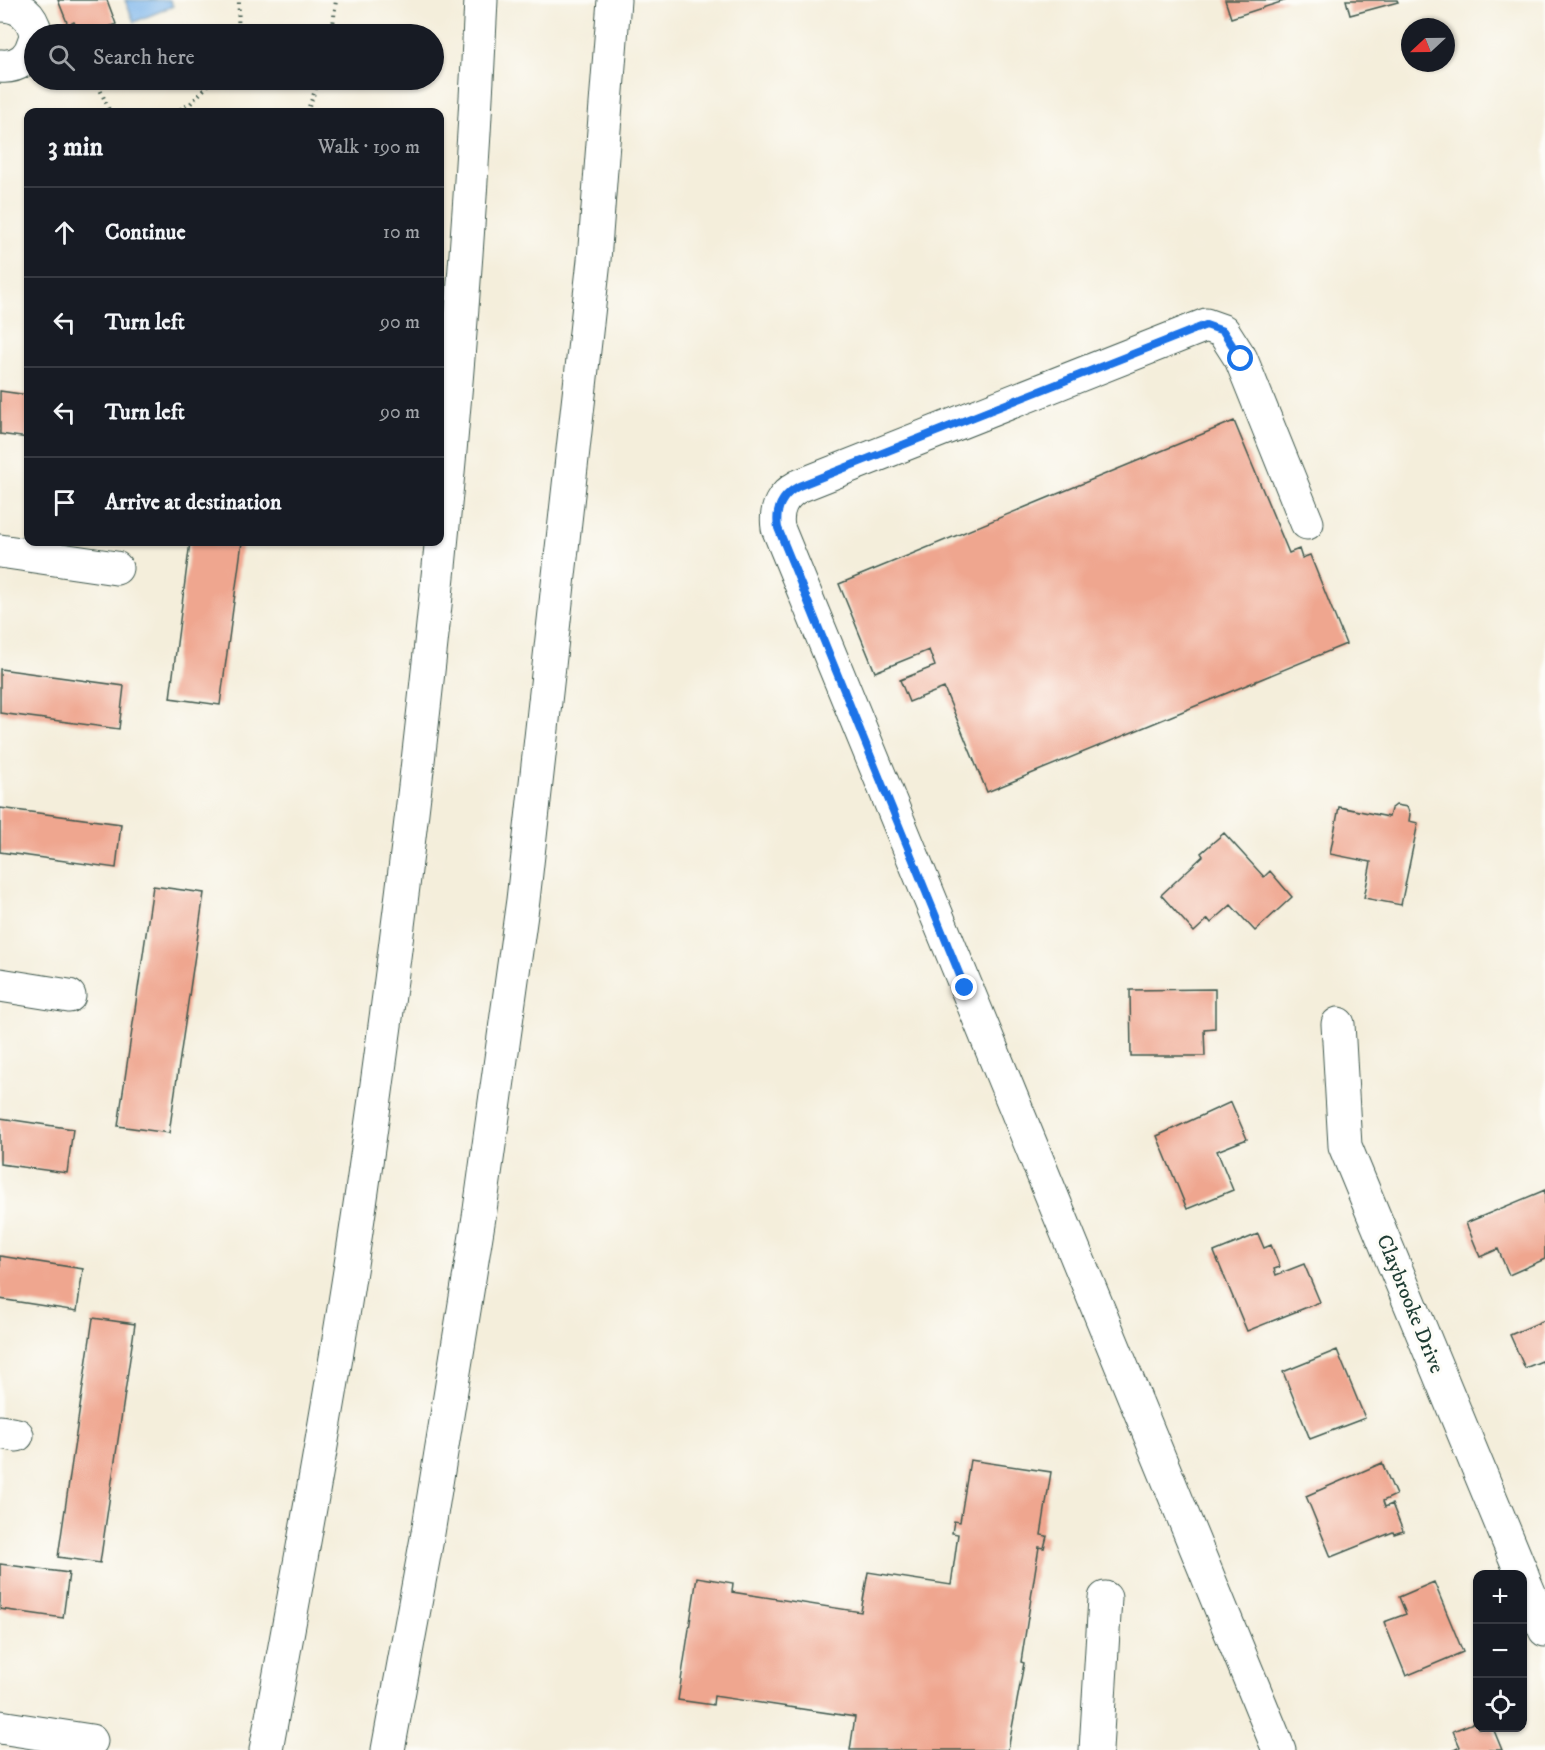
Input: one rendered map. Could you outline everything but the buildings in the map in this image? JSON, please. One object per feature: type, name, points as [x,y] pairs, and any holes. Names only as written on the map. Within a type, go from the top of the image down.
[{"type":"main road","points":[[444,511],[450,454],[481,0]]},
{"type":"main road","points":[[388,1750],[428,1533],[476,1240],[523,900],[594,260],[614,0]]},
{"type":"main road","points":[[0,5],[11,5],[28,16],[32,24]]},
{"type":"main road","points":[[0,66],[12,66],[24,60]]},
{"type":"main road","points":[[1279,1750],[778,528],[776,518],[780,505],[799,486],[1206,325],[1223,331],[1241,359],[1307,523]]},
{"type":"main road","points":[[267,1750],[360,1207],[405,882],[440,546]]},
{"type":"main road","points":[[0,551],[116,568]]},
{"type":"main road","points":[[0,985],[69,996]]},
{"type":"main road","name":"Claybrooke Drive","points":[[1338,1024],[1345,1146],[1520,1570]]},
{"type":"main road","name":"Claybrooke Drive","points":[[1527,1587],[1545,1630]]},
{"type":"main road","points":[[1096,1750],[1105,1598]]},
{"type":"main road","points":[[0,1727],[91,1741]]},
{"type":"path","points":[[238,24],[239,0]]},
{"type":"path","points":[[333,24],[336,0]]},
{"type":"path","points":[[100,90],[108,108]]},
{"type":"path","points":[[182,108],[190,104],[203,90]]},
{"type":"path","points":[[308,108],[315,90]]},
{"type":"water","points":[[125,0],[170,0],[173,6],[134,22]]},
{"type":"route","points":[[965,988],[778,528],[777,511],[783,499],[799,486],[1206,325],[1223,331],[1241,359]]}]
